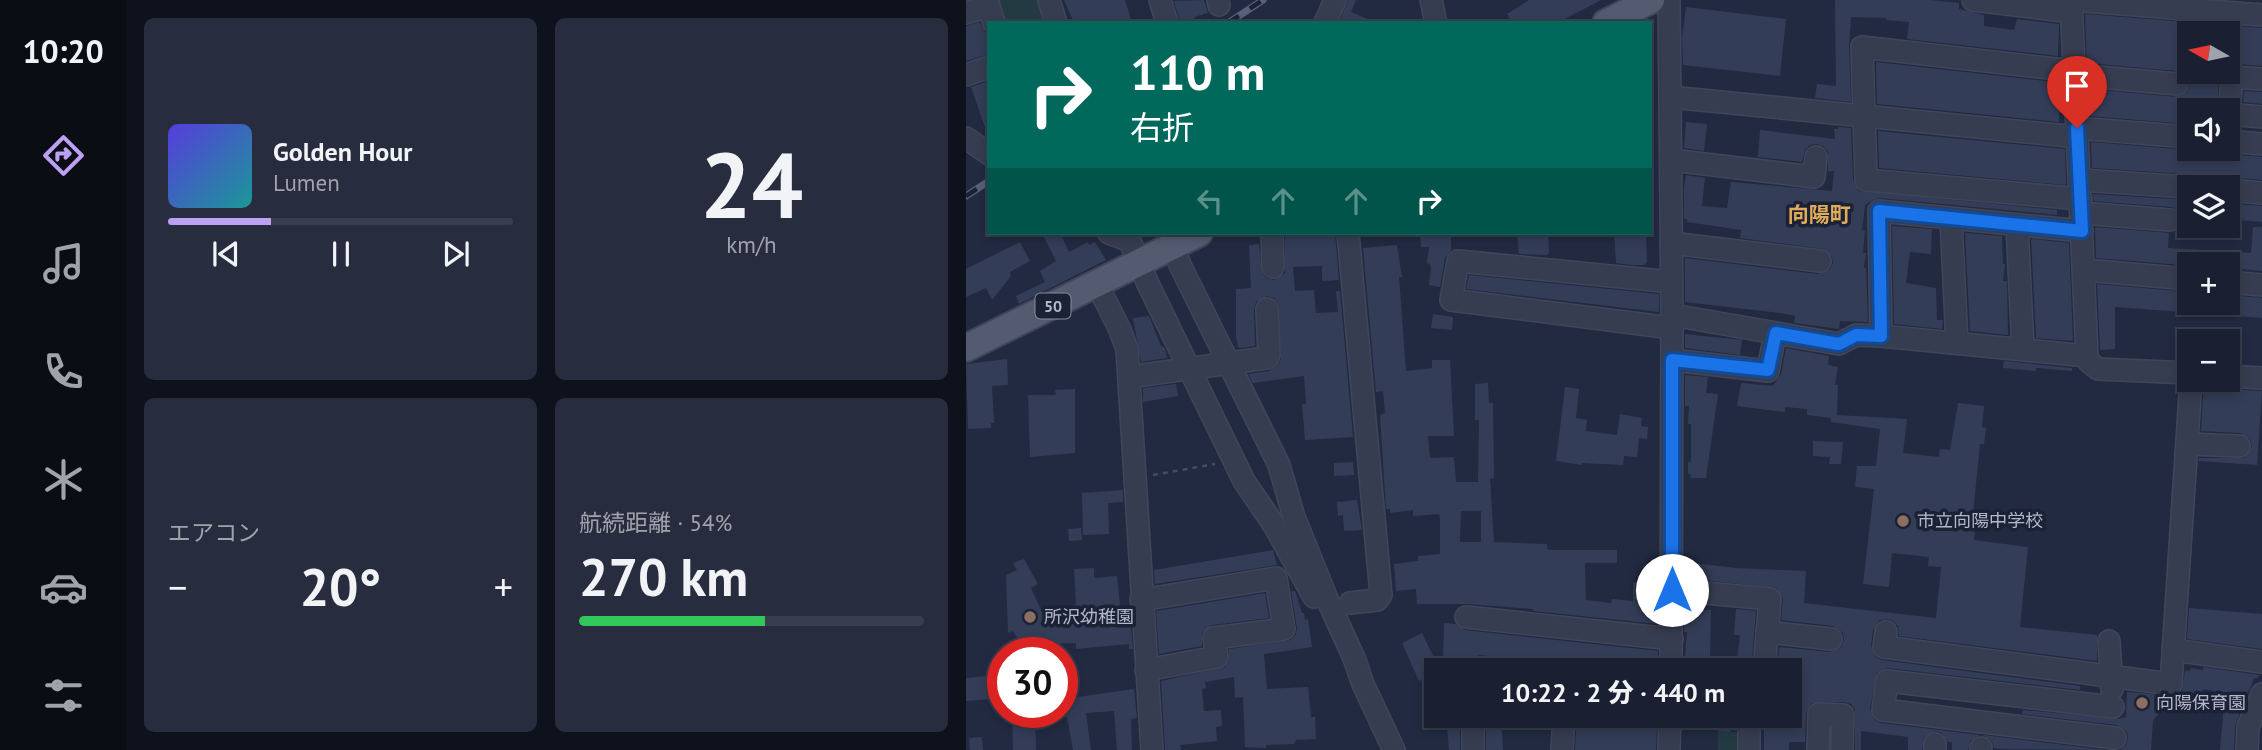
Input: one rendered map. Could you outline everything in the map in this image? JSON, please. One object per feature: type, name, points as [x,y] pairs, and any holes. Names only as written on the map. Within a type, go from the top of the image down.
[{"type":"main road","points":[[1610,21],[1651,0]]},
{"type":"main road","name":"50","points":[[966,348],[1140,263],[1170,239],[1189,235]]},
{"type":"street","points":[[1049,0],[1055,21]]},
{"type":"street","points":[[1160,0],[1166,21]]},
{"type":"street","points":[[1326,21],[1335,0]]},
{"type":"street","points":[[1431,0],[1436,21]]},
{"type":"street","points":[[1669,0],[1671,658]]},
{"type":"street","points":[[1973,0],[2262,15]]},
{"type":"street","points":[[2072,4],[2087,356],[2089,362],[2098,369],[2177,372]]},
{"type":"street","points":[[966,13],[989,6],[993,21]]},
{"type":"street","points":[[2169,220],[2081,206],[1866,180],[1861,47],[2177,84]]},
{"type":"street","points":[[966,75],[987,68]]},
{"type":"street","points":[[2262,79],[2232,77],[2229,114],[2262,117]]},
{"type":"street","points":[[1670,97],[1863,116],[2177,136]]},
{"type":"street","points":[[2240,142],[2262,144]]},
{"type":"street","points":[[1671,160],[1814,177],[1816,157]]},
{"type":"street","points":[[1881,336],[1879,211],[2017,225],[2081,206],[2177,189]]},
{"type":"street","points":[[2240,191],[2262,192]]},
{"type":"street","points":[[1951,219],[1958,343]]},
{"type":"street","points":[[2017,225],[2023,349]]},
{"type":"street","points":[[1114,235],[1130,242],[1244,481],[1277,528],[1348,663],[1363,684]]},
{"type":"street","points":[[1272,235],[1273,267]]},
{"type":"street","points":[[1348,235],[1381,595],[1377,600],[1350,603]]},
{"type":"street","points":[[1170,239],[1279,465],[1294,517],[1327,599],[1394,750]]},
{"type":"street","points":[[1671,243],[1820,261]]},
{"type":"street","points":[[1672,282],[1458,261],[1451,300],[1672,321],[1776,333],[1839,344],[1856,335],[1881,336],[2087,356]]},
{"type":"street","points":[[2085,270],[2177,278]]},
{"type":"street","points":[[2240,283],[2262,285]]},
{"type":"street","points":[[1097,284],[1127,349],[1152,750]]},
{"type":"street","points":[[1136,376],[1266,358],[1269,355],[1267,309]]},
{"type":"street","points":[[1672,360],[1768,370],[1776,333]]},
{"type":"street","points":[[2240,377],[2262,378]]},
{"type":"street","points":[[1886,632],[1884,647],[2171,684],[2190,392]]},
{"type":"street","points":[[2187,444],[2239,446]]},
{"type":"street","points":[[1141,600],[1276,578],[1284,629],[1214,638],[1217,657],[1146,670]]},
{"type":"street","points":[[1672,590],[1770,599],[1765,658]]},
{"type":"street","points":[[1466,617],[1672,639]]},
{"type":"street","points":[[1767,632],[1831,639]]},
{"type":"street","points":[[2109,641],[2112,676],[2115,744],[1993,723],[1883,710],[1887,681],[2113,708]]},
{"type":"street","points":[[2173,650],[2262,662]]},
{"type":"street","points":[[1993,723],[1996,694]]},
{"type":"street","points":[[2247,750],[2248,727],[2262,694]]},
{"type":"street","points":[[1818,750],[1819,714],[1843,715],[1842,750]]},
{"type":"street","points":[[1472,728],[1473,750]]},
{"type":"street","points":[[1562,750],[1563,728]]},
{"type":"street","points":[[1669,750],[1670,728]]},
{"type":"path","points":[[1135,477],[1234,460]]},
{"type":"shaded area","points":[[993,0],[1043,0],[1048,21],[998,21]]},
{"type":"shaded area","points":[[1718,730],[1743,733],[1743,750],[1718,750]]},
{"type":"building","points":[[1064,0],[1125,0],[1131,21],[1073,21]]},
{"type":"building","points":[[1204,0],[1208,13],[1194,17],[1195,21],[1179,21],[1174,1]]},
{"type":"building","points":[[1348,0],[1356,0],[1351,12],[1372,21],[1340,21]]},
{"type":"building","points":[[1529,0],[1601,0],[1561,21],[1511,21],[1507,14]]},
{"type":"building","points":[[1835,0],[1929,0],[1959,3],[1959,9],[1984,15],[1984,26],[2014,30],[2017,19],[2059,24],[2058,56],[1907,39],[1909,22],[1851,17],[1851,102],[1815,98],[1817,84],[1836,86]]},
{"type":"building","points":[[1686,7],[1786,19],[1780,76],[1683,65],[1682,38]]},
{"type":"building","points":[[2085,14],[2177,21],[2177,71],[2087,63]]},
{"type":"building","points":[[980,22],[987,37],[987,55],[966,61],[966,26]]},
{"type":"building","points":[[2240,26],[2262,28],[2262,66],[2240,64]]},
{"type":"building","points":[[1876,62],[2062,83],[2063,113],[2059,113],[2059,122],[1877,104]]},
{"type":"building","points":[[987,82],[987,133],[971,87]]},
{"type":"building","points":[[2190,84],[2219,84],[2217,98],[2177,98],[2177,123],[2089,116],[2088,89],[2176,97],[2187,92]]},
{"type":"building","points":[[2244,91],[2262,92],[2262,104],[2243,102]]},
{"type":"building","points":[[1686,122],[1707,124],[1704,151],[1684,148]]},
{"type":"building","points":[[1851,128],[1853,180],[1859,191],[2057,210],[2057,215],[1880,198],[1873,200],[1865,205],[1862,230],[1865,231],[1863,253],[1866,253],[1864,268],[1868,322],[1840,321],[1839,329],[1794,323],[1795,316],[1781,313],[1685,302],[1685,258],[1818,274],[1830,269],[1832,257],[1824,249],[1740,238],[1741,230],[1687,222],[1687,219],[1684,219],[1684,188],[1686,175],[1705,178],[1702,206],[1727,208],[1731,182],[1832,191],[1834,171],[1828,171],[1828,152],[1823,146],[1810,145],[1805,150],[1802,162],[1758,157],[1760,130],[1835,139],[1834,129]]},
{"type":"building","points":[[1878,131],[2065,149],[2066,185],[1879,168]]},
{"type":"building","points":[[2091,142],[2177,149],[2177,161],[2240,161],[2240,155],[2262,157],[2262,180],[2240,178],[2240,175],[2192,175],[2092,168]]},
{"type":"building","points":[[2093,194],[2177,199],[2177,210],[2171,207],[2094,201]]},
{"type":"building","points":[[2240,204],[2262,206],[2262,222],[2240,220]]},
{"type":"building","points":[[1892,226],[1932,229],[1931,254],[1910,252],[1906,283],[1936,288],[1937,320],[1943,320],[1942,329],[1894,324]]},
{"type":"building","points":[[2095,227],[2169,233],[2168,248],[2234,252],[2177,252],[2177,265],[2096,258]]},
{"type":"building","points":[[2253,227],[2262,227],[2262,271],[2240,269],[2240,252],[2251,253]]},
{"type":"building","points":[[1965,233],[2002,236],[2005,264],[2003,281],[2007,281],[2008,335],[1970,331]]},
{"type":"building","points":[[1043,235],[1061,235],[1069,252],[1088,242],[1089,245],[1095,242],[1106,260],[1019,304],[1016,296],[1045,282],[1040,271],[1056,261]]},
{"type":"building","points":[[1285,235],[1335,235],[1339,280],[1322,281],[1322,266],[1293,267],[1295,291],[1314,290],[1316,313],[1338,312],[1336,291],[1340,291],[1353,437],[1305,440],[1302,404],[1306,404],[1304,376],[1253,383],[1248,374],[1269,371],[1281,360],[1278,303],[1274,298],[1267,296],[1256,302],[1255,346],[1238,347],[1236,289],[1251,288],[1249,245],[1259,244],[1262,273],[1266,278],[1274,280],[1285,273]]},
{"type":"building","points":[[1420,235],[1451,235],[1451,250],[1445,258],[1440,287],[1429,285],[1429,247],[1421,247]]},
{"type":"building","points":[[1517,235],[1548,235],[1547,255],[1519,254]]},
{"type":"building","points":[[1614,235],[1646,235],[1647,262],[1644,265],[1616,263]]},
{"type":"building","points":[[2031,239],[2069,243],[2073,341],[2036,338]]},
{"type":"building","points":[[1020,242],[1030,261],[1010,272],[1011,276],[992,300],[986,288],[966,297],[966,269]]},
{"type":"building","points":[[1397,245],[1402,277],[1399,277],[1406,371],[1432,368],[1432,360],[1450,360],[1454,436],[1428,436],[1430,458],[1454,457],[1456,482],[1478,482],[1479,420],[1475,420],[1475,384],[1488,383],[1489,403],[1493,403],[1494,478],[1490,479],[1494,542],[1547,544],[1547,549],[1551,550],[1617,550],[1617,563],[1585,563],[1586,600],[1611,603],[1612,599],[1633,601],[1633,582],[1642,582],[1643,566],[1658,566],[1658,624],[1533,609],[1467,604],[1417,604],[1416,589],[1396,591],[1394,564],[1418,561],[1418,556],[1440,554],[1440,518],[1439,514],[1413,516],[1413,510],[1390,513],[1390,509],[1386,509],[1380,415],[1385,413],[1383,391],[1376,392],[1363,248]],"holes":[[[1461,511],[1481,511],[1481,542],[1460,542]]]},
{"type":"building","points":[[1469,275],[1659,294],[1659,312],[1466,289]]},
{"type":"building","points":[[2097,284],[2177,291],[2177,312],[2115,307],[2115,349],[2100,350]]},
{"type":"building","points":[[2240,296],[2262,298],[2262,318],[2222,315],[2240,315]]},
{"type":"building","points":[[1433,314],[1453,317],[1452,330],[1431,328]]},
{"type":"building","points":[[1149,316],[1161,346],[1165,348],[1167,358],[1141,362],[1133,318]]},
{"type":"building","points":[[1685,334],[1742,340],[1740,355],[1685,348]]},
{"type":"building","points":[[1786,348],[1829,356],[1828,365],[1838,367],[1835,385],[1838,385],[1837,415],[1907,419],[1903,453],[1939,457],[1940,449],[1950,450],[1958,403],[1984,406],[1982,427],[1986,428],[1984,444],[1980,444],[1972,524],[1976,524],[1974,540],[2028,547],[2020,627],[2097,635],[2097,661],[1899,636],[1898,626],[1887,619],[1880,620],[1873,630],[1871,646],[1876,657],[1882,660],[2080,686],[2080,690],[1888,668],[1877,673],[1870,708],[1875,720],[1881,723],[1980,735],[1970,741],[1968,750],[1952,750],[1952,742],[1948,742],[1942,733],[1936,731],[1924,737],[1922,750],[1908,750],[1908,737],[1861,731],[1861,750],[1855,750],[1855,709],[1844,702],[1812,703],[1806,713],[1805,742],[1789,742],[1789,750],[1764,750],[1763,728],[1802,728],[1802,658],[1778,658],[1779,647],[1830,652],[1841,647],[1843,633],[1833,626],[1781,620],[1783,599],[1777,588],[1684,578],[1684,562],[1736,568],[1806,571],[1804,603],[1936,618],[1941,567],[1928,566],[1929,557],[1892,553],[1889,587],[1863,584],[1874,489],[1855,487],[1857,466],[1876,466],[1880,429],[1831,422],[1831,418],[1807,415],[1807,409],[1785,407],[1785,412],[1737,406],[1741,383],[1773,386],[1781,374]]},
{"type":"building","points":[[1007,359],[1008,385],[992,386],[994,423],[991,423],[991,428],[968,429],[966,364]]},
{"type":"building","points":[[2004,361],[2072,368],[2072,371],[2003,368]]},
{"type":"building","points":[[1685,375],[1708,377],[1706,393],[1718,394],[1706,478],[1690,478],[1691,474],[1688,474],[1688,462],[1691,462],[1691,424],[1688,424],[1689,406],[1685,406]]},
{"type":"building","points":[[1176,384],[1178,396],[1143,402],[1143,388]]},
{"type":"building","points":[[1565,387],[1579,389],[1576,418],[1587,420],[1586,431],[1617,435],[1620,414],[1642,418],[1641,426],[1648,427],[1647,439],[1639,438],[1637,457],[1624,456],[1623,465],[1582,465],[1556,461]]},
{"type":"building","points":[[1075,389],[1075,453],[1030,457],[1028,395],[1056,395],[1055,390]]},
{"type":"building","points":[[2262,391],[2257,465],[2199,461],[2199,458],[2244,458],[2252,447],[2250,439],[2240,433],[2201,431],[2203,392]]},
{"type":"building","points":[[1813,441],[1843,442],[1841,464],[1829,464],[1830,457],[1813,456]]},
{"type":"building","points":[[1353,462],[1354,475],[1334,476],[1334,463]]},
{"type":"building","points":[[1123,490],[1123,502],[1108,503],[1109,534],[1083,535],[1082,493]]},
{"type":"building","points":[[1357,500],[1362,530],[1344,531],[1343,515],[1338,516],[1337,502]]},
{"type":"building","points":[[1081,528],[1082,540],[1069,541],[1068,529]]},
{"type":"building","points":[[1273,550],[1277,565],[1155,584],[1154,570]]},
{"type":"building","points":[[1024,559],[1038,584],[1031,588],[1043,614],[1055,608],[1064,612],[1076,604],[1074,569],[1094,568],[1094,578],[1117,576],[1121,616],[1130,615],[1133,649],[1129,649],[1129,644],[1078,649],[1078,637],[1017,637],[1013,631],[1008,633],[1006,575],[1017,570],[1013,563]]},
{"type":"building","points":[[1291,591],[1295,591],[1305,620],[1308,619],[1312,647],[1264,654],[1267,689],[1308,687],[1311,717],[1315,717],[1316,739],[1296,740],[1294,744],[1266,745],[1266,748],[1245,747],[1243,697],[1235,698],[1234,677],[1205,682],[1206,688],[1202,689],[1204,711],[1221,710],[1222,726],[1216,727],[1217,741],[1180,745],[1181,750],[1165,750],[1161,681],[1225,667],[1229,661],[1229,649],[1291,640],[1297,628]]},
{"type":"building","points":[[1265,593],[1269,618],[1212,625],[1202,633],[1202,646],[1159,654],[1156,611]]},
{"type":"building","points":[[2189,608],[2262,614],[2262,649],[2187,639]]},
{"type":"building","points":[[1684,609],[1711,610],[1710,658],[1685,658],[1687,632],[1684,632]]},
{"type":"building","points":[[1736,609],[1756,611],[1752,658],[1737,658],[1740,635],[1734,635]]},
{"type":"building","points":[[1444,623],[1456,624],[1465,630],[1658,651],[1658,658],[1504,658],[1480,655],[1472,658],[1443,658]]},
{"type":"building","points":[[1422,633],[1434,658],[1424,658],[1424,678],[1419,681],[1402,643]]},
{"type":"building","points":[[2203,667],[2259,675],[2254,678],[2248,693],[2241,694],[2234,750],[2220,750],[2225,693],[2203,689],[2201,709],[2188,708],[2188,713],[2162,711],[2153,720],[2151,750],[2120,750],[2128,739],[2127,732],[2117,725],[2022,714],[2023,710],[2118,719],[2126,717],[2127,692],[2176,696],[2182,691],[2185,671],[2190,671],[2191,668],[2203,670]]},
{"type":"building","points":[[987,676],[987,699],[966,701],[966,678]]},
{"type":"building","points":[[1134,689],[1137,718],[1131,719],[1132,750],[1117,750],[1114,711],[1086,713],[1091,750],[1073,750],[1069,728],[1078,728],[1078,697]]},
{"type":"building","points":[[1012,728],[1035,728],[1036,750],[1013,750]]},
{"type":"building","points":[[1447,728],[1460,728],[1460,750],[1449,750]]},
{"type":"building","points":[[1486,728],[1502,728],[1503,750],[1486,750]]},
{"type":"building","points":[[1576,728],[1657,728],[1656,750],[1575,750]]},
{"type":"building","points":[[1709,728],[1732,728],[1730,732]]},
{"type":"building","points":[[1983,735],[2105,750],[2002,749],[1994,748],[1992,741]]},
{"type":"building","points":[[982,737],[983,750],[970,750],[969,738]]},
{"type":"railway","points":[[1231,21],[1263,0]]},
{"type":"railway","points":[[966,196],[987,182]]},
{"type":"place","name":"市立向陽中学校","points":[[1903,521]]},
{"type":"place","name":"所沢幼稚園","points":[[1030,617]]},
{"type":"place","name":"向陽保育園","points":[[2142,703]]},
{"type":"district","name":"向陽町","points":[[1819,215]]},
{"type":"route","points":[[1672,590],[1672,360],[1768,370],[1776,333],[1839,344],[1856,335],[1881,336],[1879,211],[2082,231],[2077,128]]}]
